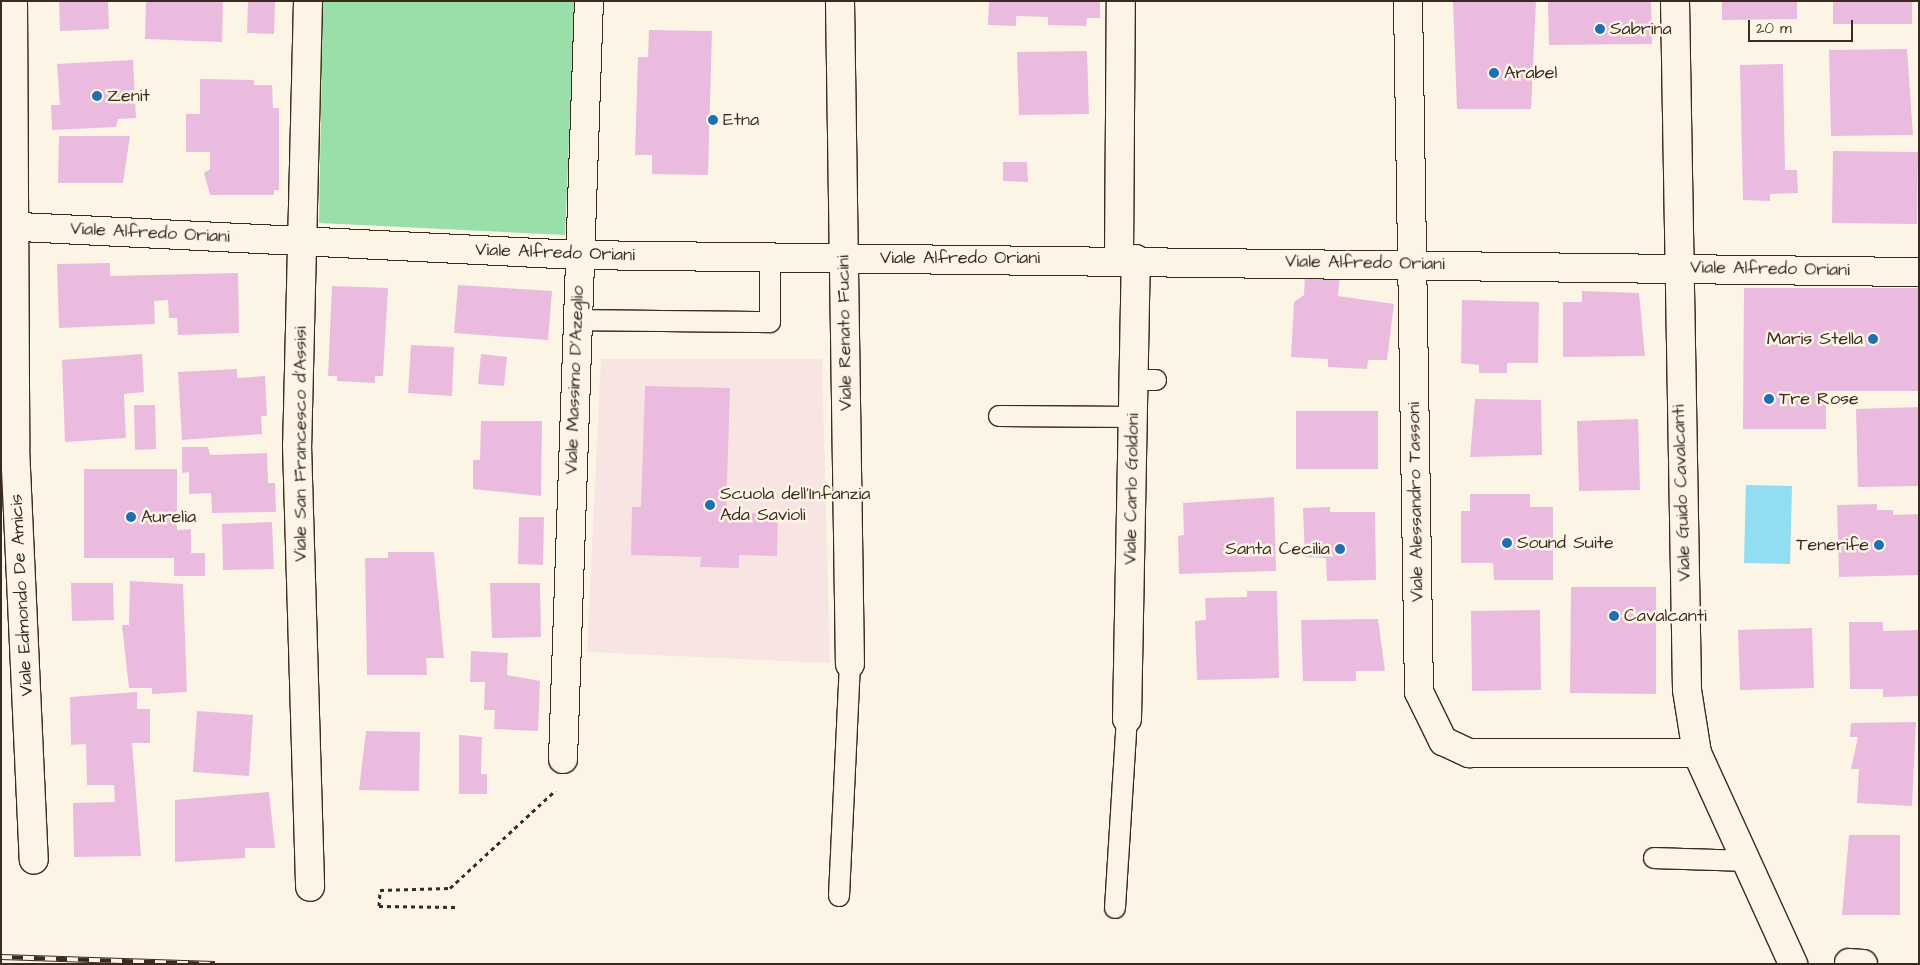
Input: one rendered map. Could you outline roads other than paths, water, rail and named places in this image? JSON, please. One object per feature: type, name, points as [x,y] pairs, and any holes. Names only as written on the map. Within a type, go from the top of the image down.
[{"type":"street","name":"Viale Edmondo De Amicis","points":[[13,1],[7,226],[34,860]]},
{"type":"street","name":"Viale San Francesco d'Assisi","points":[[308,1],[297,445],[310,887]]},
{"type":"street","name":"Viale Massimo D'Azeglio","points":[[563,759],[578,255],[589,1]]},
{"type":"street","name":"Viale Renato Fucini","points":[[840,1],[850,664]]},
{"type":"street","name":"Viale Carlo Goldoni","points":[[1121,1],[1127,259],[1145,380],[1133,417],[1127,719]]},
{"type":"street","name":"Viale Alessandro Tassoni","points":[[1408,1],[1418,692],[1429,717],[1443,741],[1469,753],[1705,753]]},
{"type":"street","name":"Viale Guido Cavalcanti","points":[[1674,1],[1676,267],[1687,690],[1705,753],[1747,861],[1794,964]]},
{"type":"street","name":"Viale Alfredo Oriani","points":[[7,226],[578,255],[770,258],[1127,259],[1919,272]]},
{"type":"street","points":[[1850,963],[1862,964]]},
{"type":"lane","points":[[576,320],[770,322],[770,258]]},
{"type":"lane","points":[[999,416],[1133,417]]},
{"type":"lane","points":[[839,896],[850,664]]},
{"type":"lane","points":[[1115,908],[1127,719]]},
{"type":"lane","points":[[1654,858],[1747,861]]},
{"type":"water","points":[[1746,485],[1792,486],[1790,564],[1744,563]]},
{"type":"railway","points":[[1,957],[215,964]]},
{"type":"place","name":"Sabrina","points":[[1600,29]]},
{"type":"place","name":"Arabel","points":[[1494,73]]},
{"type":"place","name":"Zenit","points":[[97,96]]},
{"type":"place","name":"Etna","points":[[713,120]]},
{"type":"place","name":"Maris Stella","points":[[1873,339]]},
{"type":"place","name":"Tre Rose","points":[[1769,399]]},
{"type":"place","name":"Scuola dell'Infanzia Ada Savioli","points":[[710,505]]},
{"type":"place","name":"Aurelia","points":[[131,517]]},
{"type":"place","name":"Sound Suite","points":[[1507,543]]},
{"type":"place","name":"Tenerife","points":[[1879,545]]},
{"type":"place","name":"Santa Cecilia","points":[[1340,549]]},
{"type":"place","name":"Cavalcanti","points":[[1614,616]]}]
